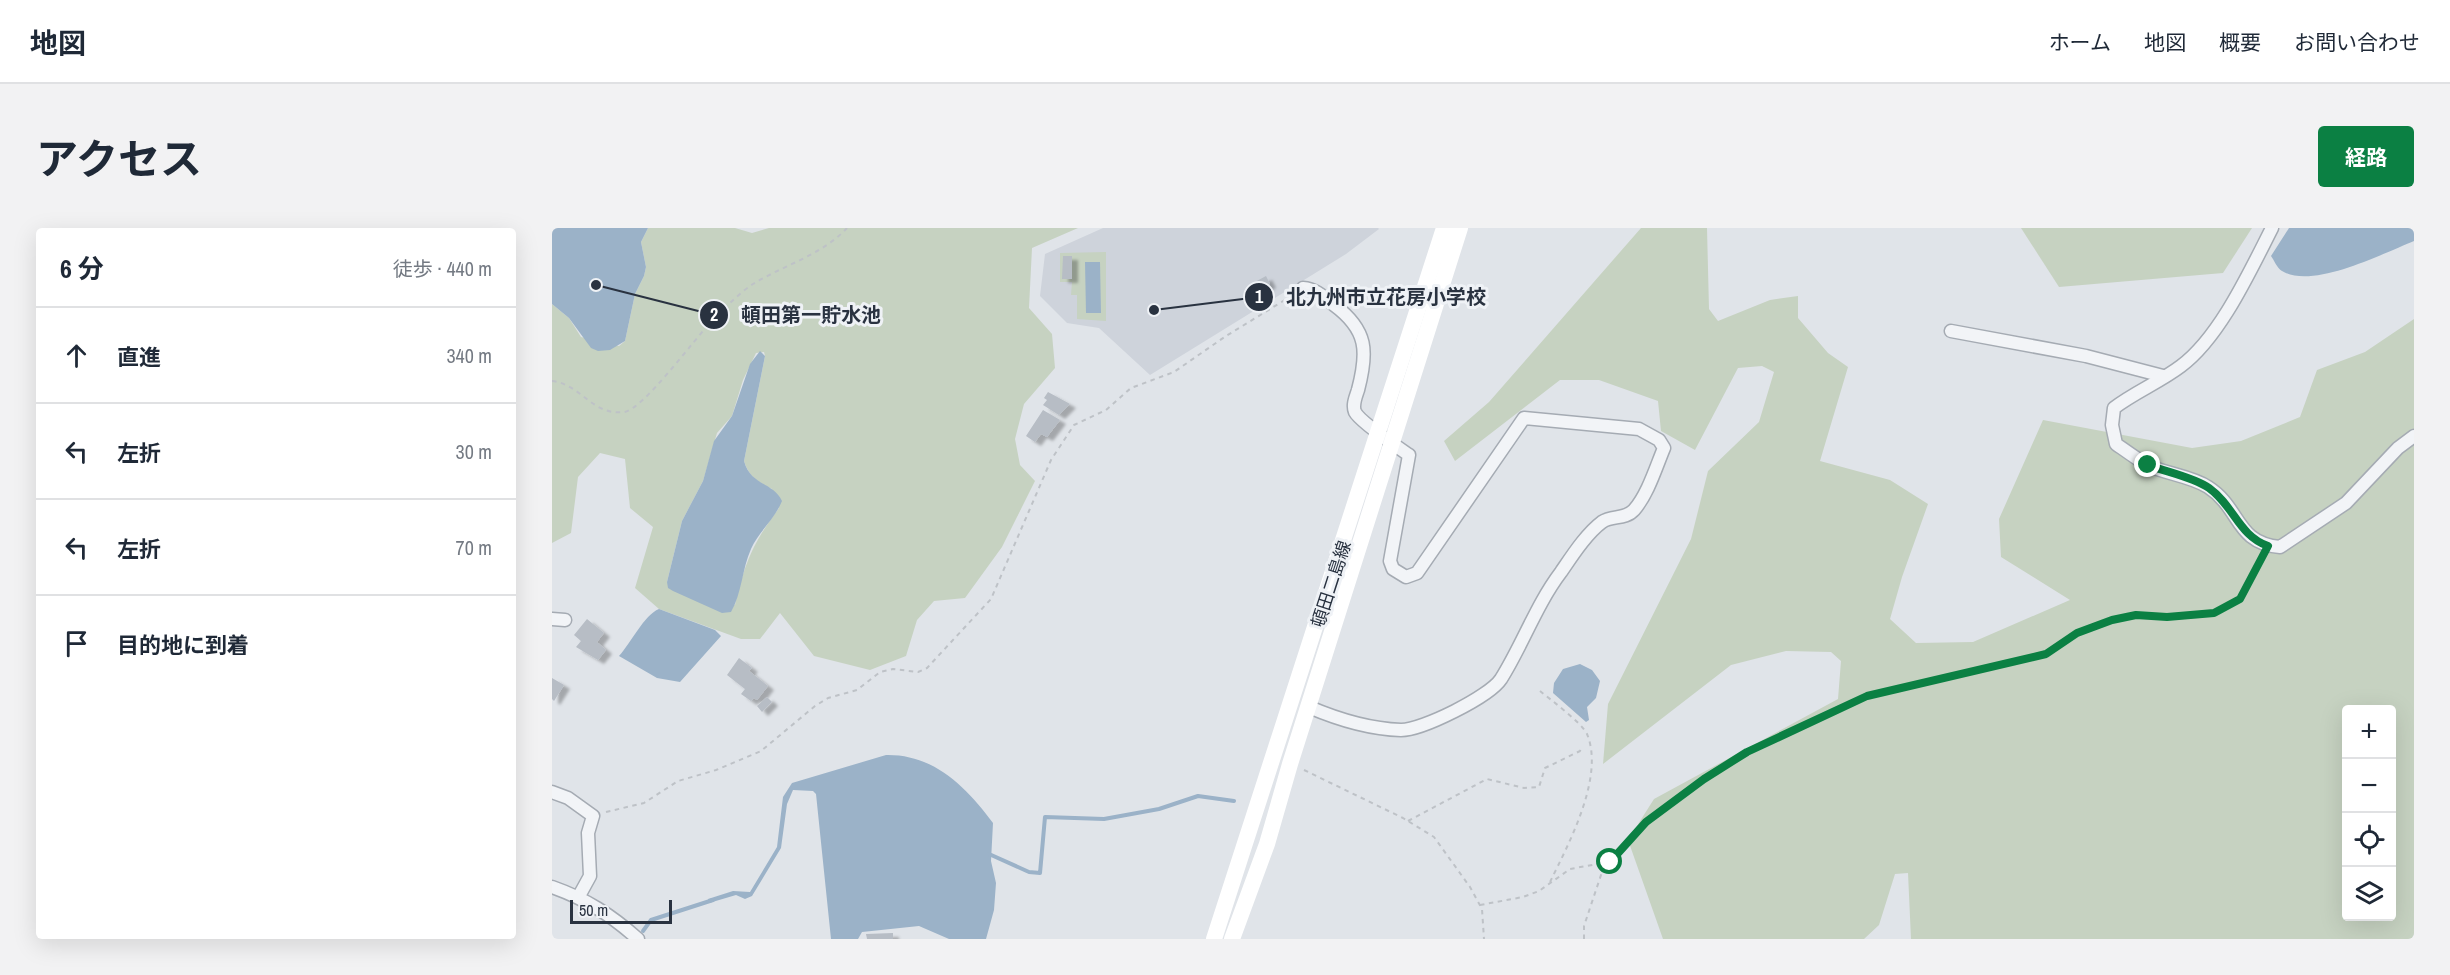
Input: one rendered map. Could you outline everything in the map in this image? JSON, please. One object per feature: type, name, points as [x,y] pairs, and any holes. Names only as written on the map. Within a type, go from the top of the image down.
[{"type":"main road","name":"頓田二島線","points":[[1214,939],[1380,432],[1444,228]]},
{"type":"main road","name":"頓田二島線","points":[[1232,939],[1268,844],[1290,764],[1460,228]]},
{"type":"street","points":[[2272,228],[2216,329],[2181,366],[2114,408],[2112,425],[2116,444],[2148,465],[2208,487],[2230,507],[2248,536],[2268,546],[2280,547],[2346,503],[2398,447],[2414,436]]},
{"type":"street","points":[[1303,288],[1312,289],[1352,318],[1361,336],[1366,360],[1354,402],[1355,412],[1363,422],[1409,455],[1390,561],[1393,569],[1406,577],[1418,573],[1524,418],[1639,429],[1659,440],[1664,448],[1636,508],[1628,516],[1603,521],[1593,532],[1548,591],[1500,680],[1488,693],[1461,709],[1403,730],[1336,719],[1309,707]]},
{"type":"street","points":[[1951,331],[2086,356],[2163,376]]},
{"type":"street","points":[[552,619],[565,620]]},
{"type":"street","points":[[552,792],[568,798],[593,816],[588,833],[590,876],[579,896]]},
{"type":"street","points":[[552,887],[579,896],[609,913],[638,939]]},
{"type":"path","points":[[552,381],[567,383],[587,400],[608,412],[627,412],[645,400],[712,321],[751,285],[834,242],[847,228]]},
{"type":"path","points":[[593,816],[644,803],[678,781],[716,770],[761,751],[814,706],[828,698],[857,690],[880,672],[893,669],[918,672],[927,668],[991,599],[1051,460],[1074,425],[1106,410],[1131,388],[1174,372],[1303,288]]},
{"type":"path","points":[[1584,939],[1584,926],[1602,872],[1610,862],[1646,822],[1704,779],[1747,752],[1867,696],[2046,654],[2077,633],[2112,620],[2136,615],[2167,617],[2214,613],[2240,599],[2268,546]]},
{"type":"path","points":[[1540,691],[1586,732],[1590,748],[1587,790],[1578,826],[1550,882]]},
{"type":"path","points":[[1408,821],[1487,779],[1524,788],[1539,787],[1545,768],[1580,751],[1582,746]]},
{"type":"path","points":[[1290,764],[1408,821],[1434,837],[1480,905],[1484,939]]},
{"type":"path","points":[[1480,905],[1523,897],[1577,867],[1610,862]]},
{"type":"shaded area","points":[[1103,228],[1379,229],[1346,254],[1150,375],[1099,328],[1067,323],[1040,296],[1045,254]]},
{"type":"green space","points":[[648,228],[735,228],[752,233],[769,228],[1078,228],[1032,248],[1029,308],[1052,334],[1055,368],[1024,404],[1015,439],[1020,465],[1035,481],[1002,547],[965,598],[934,601],[917,620],[906,656],[870,670],[814,656],[780,613],[760,639],[741,639],[659,609],[635,588],[653,527],[630,508],[625,459],[600,453],[578,477],[571,533],[552,543],[552,304],[569,318],[581,337],[619,346],[625,341],[635,294],[646,267],[641,242]],"holes":[[[764,352],[744,461],[755,478],[772,489],[779,508],[751,553],[735,605],[667,582],[682,521],[703,481],[717,433],[732,416],[743,380],[756,353]]]},
{"type":"green space","points":[[1641,228],[1707,228],[1709,309],[1718,321],[1770,300],[1798,296],[1798,318],[1828,353],[1848,367],[1820,461],[1890,480],[1928,504],[1890,619],[1916,643],[1973,642],[2070,600],[2001,557],[1999,519],[2043,420],[2192,448],[2241,441],[2300,417],[2317,370],[2365,352],[2414,319],[2414,939],[1911,939],[1908,873],[1895,874],[1879,925],[1864,939],[1663,939],[1628,840],[1654,799],[1838,699],[1841,661],[1831,652],[1786,651],[1731,665],[1603,764],[1608,704],[1691,539],[1708,471],[1759,422],[1774,372],[1762,366],[1738,368],[1695,450],[1661,431],[1658,401],[1599,380],[1560,380],[1455,461],[1444,441],[1489,402]]},
{"type":"green space","points":[[2021,228],[2252,228],[2223,273],[2059,287]]},
{"type":"green space","points":[[1106,252],[1106,321],[1077,319],[1077,295],[1071,295],[1072,282],[1060,282],[1060,253]]},
{"type":"water","points":[[552,228],[648,228],[641,242],[646,267],[635,294],[625,341],[610,350],[598,351],[591,348],[569,318],[552,304]]},
{"type":"water","points":[[2289,228],[2414,228],[2414,241],[2348,268],[2311,276],[2295,276],[2280,270],[2271,256]]},
{"type":"water","points":[[1085,262],[1100,262],[1101,313],[1086,313]]},
{"type":"water","points":[[760,351],[765,356],[744,461],[752,475],[773,490],[782,501],[751,549],[738,597],[731,612],[722,613],[673,591],[668,588],[667,582],[682,521],[703,481],[714,441],[732,416],[750,364]]},
{"type":"water","points":[[659,609],[715,630],[721,636],[680,682],[657,678],[619,656],[648,617]]},
{"type":"water","points":[[1580,664],[1592,670],[1600,681],[1596,698],[1587,707],[1589,720],[1586,722],[1553,693],[1554,683],[1563,669]]},
{"type":"water","points":[[886,755],[919,760],[947,775],[972,797],[993,823],[991,861],[996,883],[994,910],[986,939],[949,939],[919,926],[862,932],[858,939],[831,939],[816,794],[813,791],[793,790],[787,804],[781,848],[752,896],[745,899],[736,895],[709,903],[708,899],[733,891],[750,892],[777,847],[783,797],[792,783]]},
{"type":"building","points":[[1063,256],[1072,256],[1072,279],[1062,279]]},
{"type":"building","points":[[1266,276],[1270,284],[1257,291],[1253,283]]},
{"type":"building","points":[[1048,392],[1070,404],[1059,415],[1043,405],[1047,400],[1044,398]]},
{"type":"building","points":[[1043,410],[1060,420],[1047,437],[1041,434],[1035,442],[1026,436]]},
{"type":"building","points":[[587,619],[604,633],[597,642],[606,650],[598,660],[576,647],[581,641],[574,635]]},
{"type":"building","points":[[739,658],[752,668],[749,671],[768,686],[757,700],[754,698],[751,701],[741,694],[745,689],[727,675]]},
{"type":"building","points":[[552,678],[564,685],[554,701],[552,699]]},
{"type":"building","points":[[767,697],[772,702],[762,712],[757,706]]},
{"type":"building","points":[[893,933],[893,939],[867,939],[866,934]]},
{"type":"waterway","points":[[989,854],[1029,872],[1040,873],[1045,817],[1104,819],[1159,809],[1198,796],[1234,801]]},
{"type":"waterway","points":[[643,931],[651,920],[713,900]]},
{"type":"place","name":"頓田第一貯水池","points":[[596,285]]},
{"type":"place","name":"北九州市立花房小学校","points":[[1154,310]]},
{"type":"route","points":[[1610,862],[1621,847],[1646,822],[1704,779],[1747,752],[1867,696],[2046,654],[2077,633],[2112,620],[2136,615],[2167,617],[2214,613],[2240,599],[2268,546],[2248,536],[2230,507],[2208,487],[2148,465]]}]
